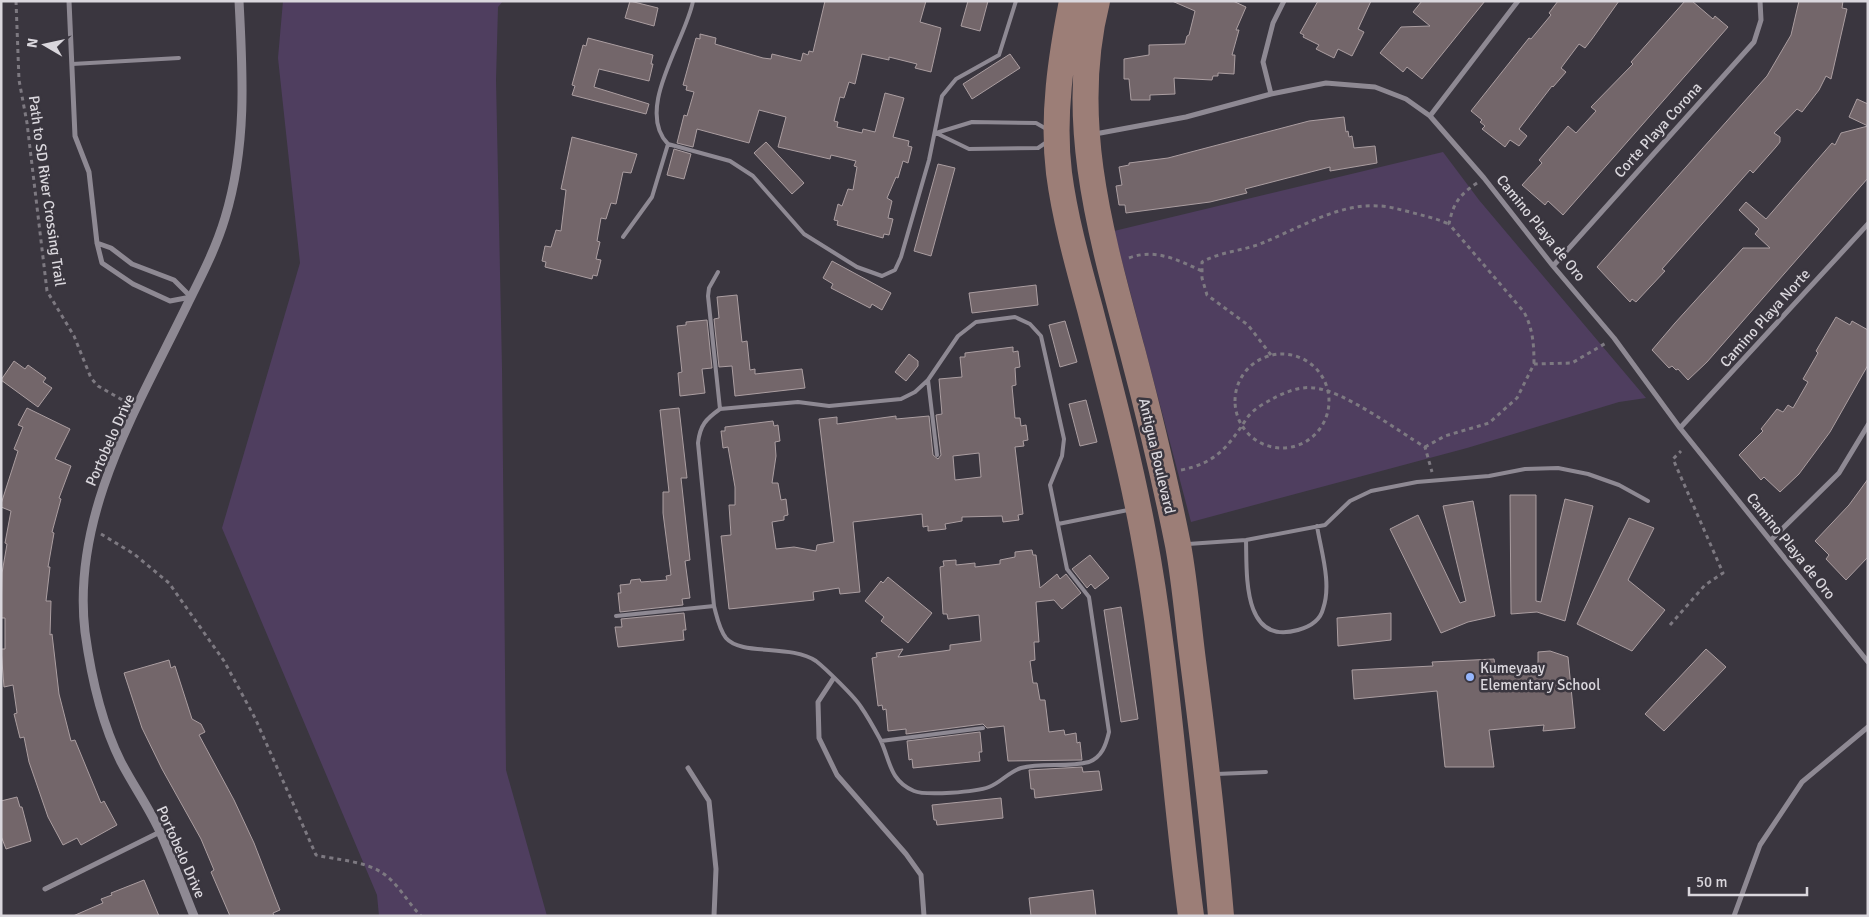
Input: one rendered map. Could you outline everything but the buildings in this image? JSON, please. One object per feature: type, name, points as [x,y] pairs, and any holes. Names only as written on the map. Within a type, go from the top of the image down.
[{"type":"main road","name":"Antigua Boulevard","points":[[1072,1],[1061,67],[1071,135],[1097,204],[1116,292],[1152,426],[1178,545],[1221,916]]},
{"type":"main road","name":"Antigua Boulevard","points":[[1097,1],[1086,73],[1071,135],[1059,172],[1069,222],[1144,532],[1173,750],[1191,916]]},
{"type":"main road","points":[[1138,508],[1156,508],[1171,516]]},
{"type":"main road","points":[[1173,750],[1185,764],[1206,775]]},
{"type":"street","points":[[69,1],[75,136],[88,172],[97,243],[102,263],[133,284],[170,301],[191,297]]},
{"type":"street","name":"Portobelo Drive","points":[[194,916],[160,832],[121,762],[96,696],[85,630],[84,598],[87,558],[92,528],[110,465],[211,256],[225,219],[239,160],[244,86],[239,1]]},
{"type":"street","points":[[1271,94],[1263,62],[1273,23],[1284,1]]},
{"type":"street","points":[[1430,116],[1518,1]]},
{"type":"street","name":"Corte Playa Corona","points":[[1554,266],[1754,42],[1760,20],[1760,1]]},
{"type":"street","name":"Camino Playa de Oro","points":[[1071,135],[1186,118],[1271,94],[1326,83],[1357,84],[1375,87],[1406,100],[1430,116],[1484,178],[1614,338],[1680,428],[1868,662]]},
{"type":"street","name":"Camino Playa Norte","points":[[1680,428],[1868,224]]},
{"type":"street","points":[[97,243],[111,248],[132,264],[174,280],[191,297]]},
{"type":"street","points":[[1771,540],[1839,473],[1868,424]]},
{"type":"street","points":[[834,679],[818,702],[819,738],[837,775],[906,854],[921,875],[924,916]]},
{"type":"street","points":[[1734,916],[1760,844],[1802,782],[1868,726]]},
{"type":"street","points":[[688,768],[710,801],[716,869],[714,916]]},
{"type":"street","points":[[45,889],[160,832]]},
{"type":"lane","points":[[693,1],[672,54],[656,116],[660,136],[668,144],[730,161],[753,176],[804,234],[857,267],[882,276],[895,270],[901,257],[936,133],[942,96],[956,79],[999,55],[1016,1]]},
{"type":"lane","points":[[72,64],[179,58]]},
{"type":"lane","points":[[936,133],[972,122],[1036,123],[1071,135]]},
{"type":"lane","points":[[936,133],[969,149],[1038,148],[1071,135]]},
{"type":"lane","points":[[623,236],[652,197],[668,144]]},
{"type":"lane","points":[[718,272],[709,288],[708,296],[720,409]]},
{"type":"lane","points":[[1015,317],[1030,324],[1041,336],[1064,439],[1062,456],[1050,485],[1067,569],[1089,597],[1095,623],[1109,732],[1106,746],[1100,755],[1089,762],[1020,768],[987,788],[936,794],[916,792],[906,787],[890,770],[881,741],[860,705],[816,661],[795,651],[734,645],[720,626],[714,606],[698,443],[699,431],[705,420],[720,409],[798,402],[829,406],[901,398],[915,392],[928,380],[958,336],[976,322],[1015,317]]},
{"type":"lane","points":[[928,380],[937,455]]},
{"type":"lane","points":[[1178,545],[1246,540],[1325,525],[1350,501],[1371,491],[1434,481],[1489,476],[1524,469],[1558,468],[1596,477],[1619,485],[1648,501]]},
{"type":"lane","points":[[1058,524],[1138,508]]},
{"type":"lane","points":[[1246,540],[1248,586],[1252,608],[1259,622],[1268,628],[1280,632],[1294,631],[1306,628],[1316,622],[1323,610],[1326,585],[1317,526]]},
{"type":"lane","points":[[616,616],[714,606]]},
{"type":"lane","points":[[881,741],[983,728]]},
{"type":"lane","points":[[1206,775],[1266,772]]},
{"type":"path","name":"Path to SD River Crossing Trail","points":[[16,1],[19,80],[28,122],[48,291],[74,336],[91,378],[98,386],[138,408]]},
{"type":"path","points":[[1449,224],[1452,209],[1458,197],[1484,178]]},
{"type":"path","points":[[1271,355],[1248,325],[1208,295],[1202,278],[1202,262],[1215,255],[1259,245],[1334,213],[1353,208],[1380,206],[1435,218],[1449,224],[1524,312],[1531,326],[1534,364],[1517,398],[1489,423],[1446,436],[1425,447]]},
{"type":"path","points":[[1122,262],[1138,255],[1157,254],[1202,271]]},
{"type":"path","points":[[1534,364],[1554,365],[1572,363],[1614,338]]},
{"type":"path","points":[[1271,355],[1290,355],[1308,362],[1321,375],[1328,392],[1328,409],[1323,424],[1312,437],[1288,448],[1266,445],[1252,437],[1242,426],[1236,411],[1235,397],[1239,382],[1247,370],[1258,361],[1271,355]]},
{"type":"path","points":[[1176,471],[1206,463],[1219,454],[1248,416],[1262,404],[1290,391],[1316,388],[1338,395],[1425,447],[1434,481]]},
{"type":"path","points":[[1670,625],[1705,585],[1723,573],[1673,459],[1681,451]]},
{"type":"path","points":[[92,528],[134,554],[169,584],[224,661],[255,718],[316,855],[379,871],[400,889],[421,916]]},
{"type":"shaded area","points":[[283,1],[503,1],[498,7],[496,80],[502,368],[506,770],[547,916],[379,916],[377,895],[222,528],[300,263],[278,58]]},
{"type":"shaded area","points":[[1443,152],[1479,200],[1646,398],[1619,402],[1467,448],[1191,522],[1114,231]]},
{"type":"place","name":"Kumeyaay Elementary School","points":[[1470,677]]}]
